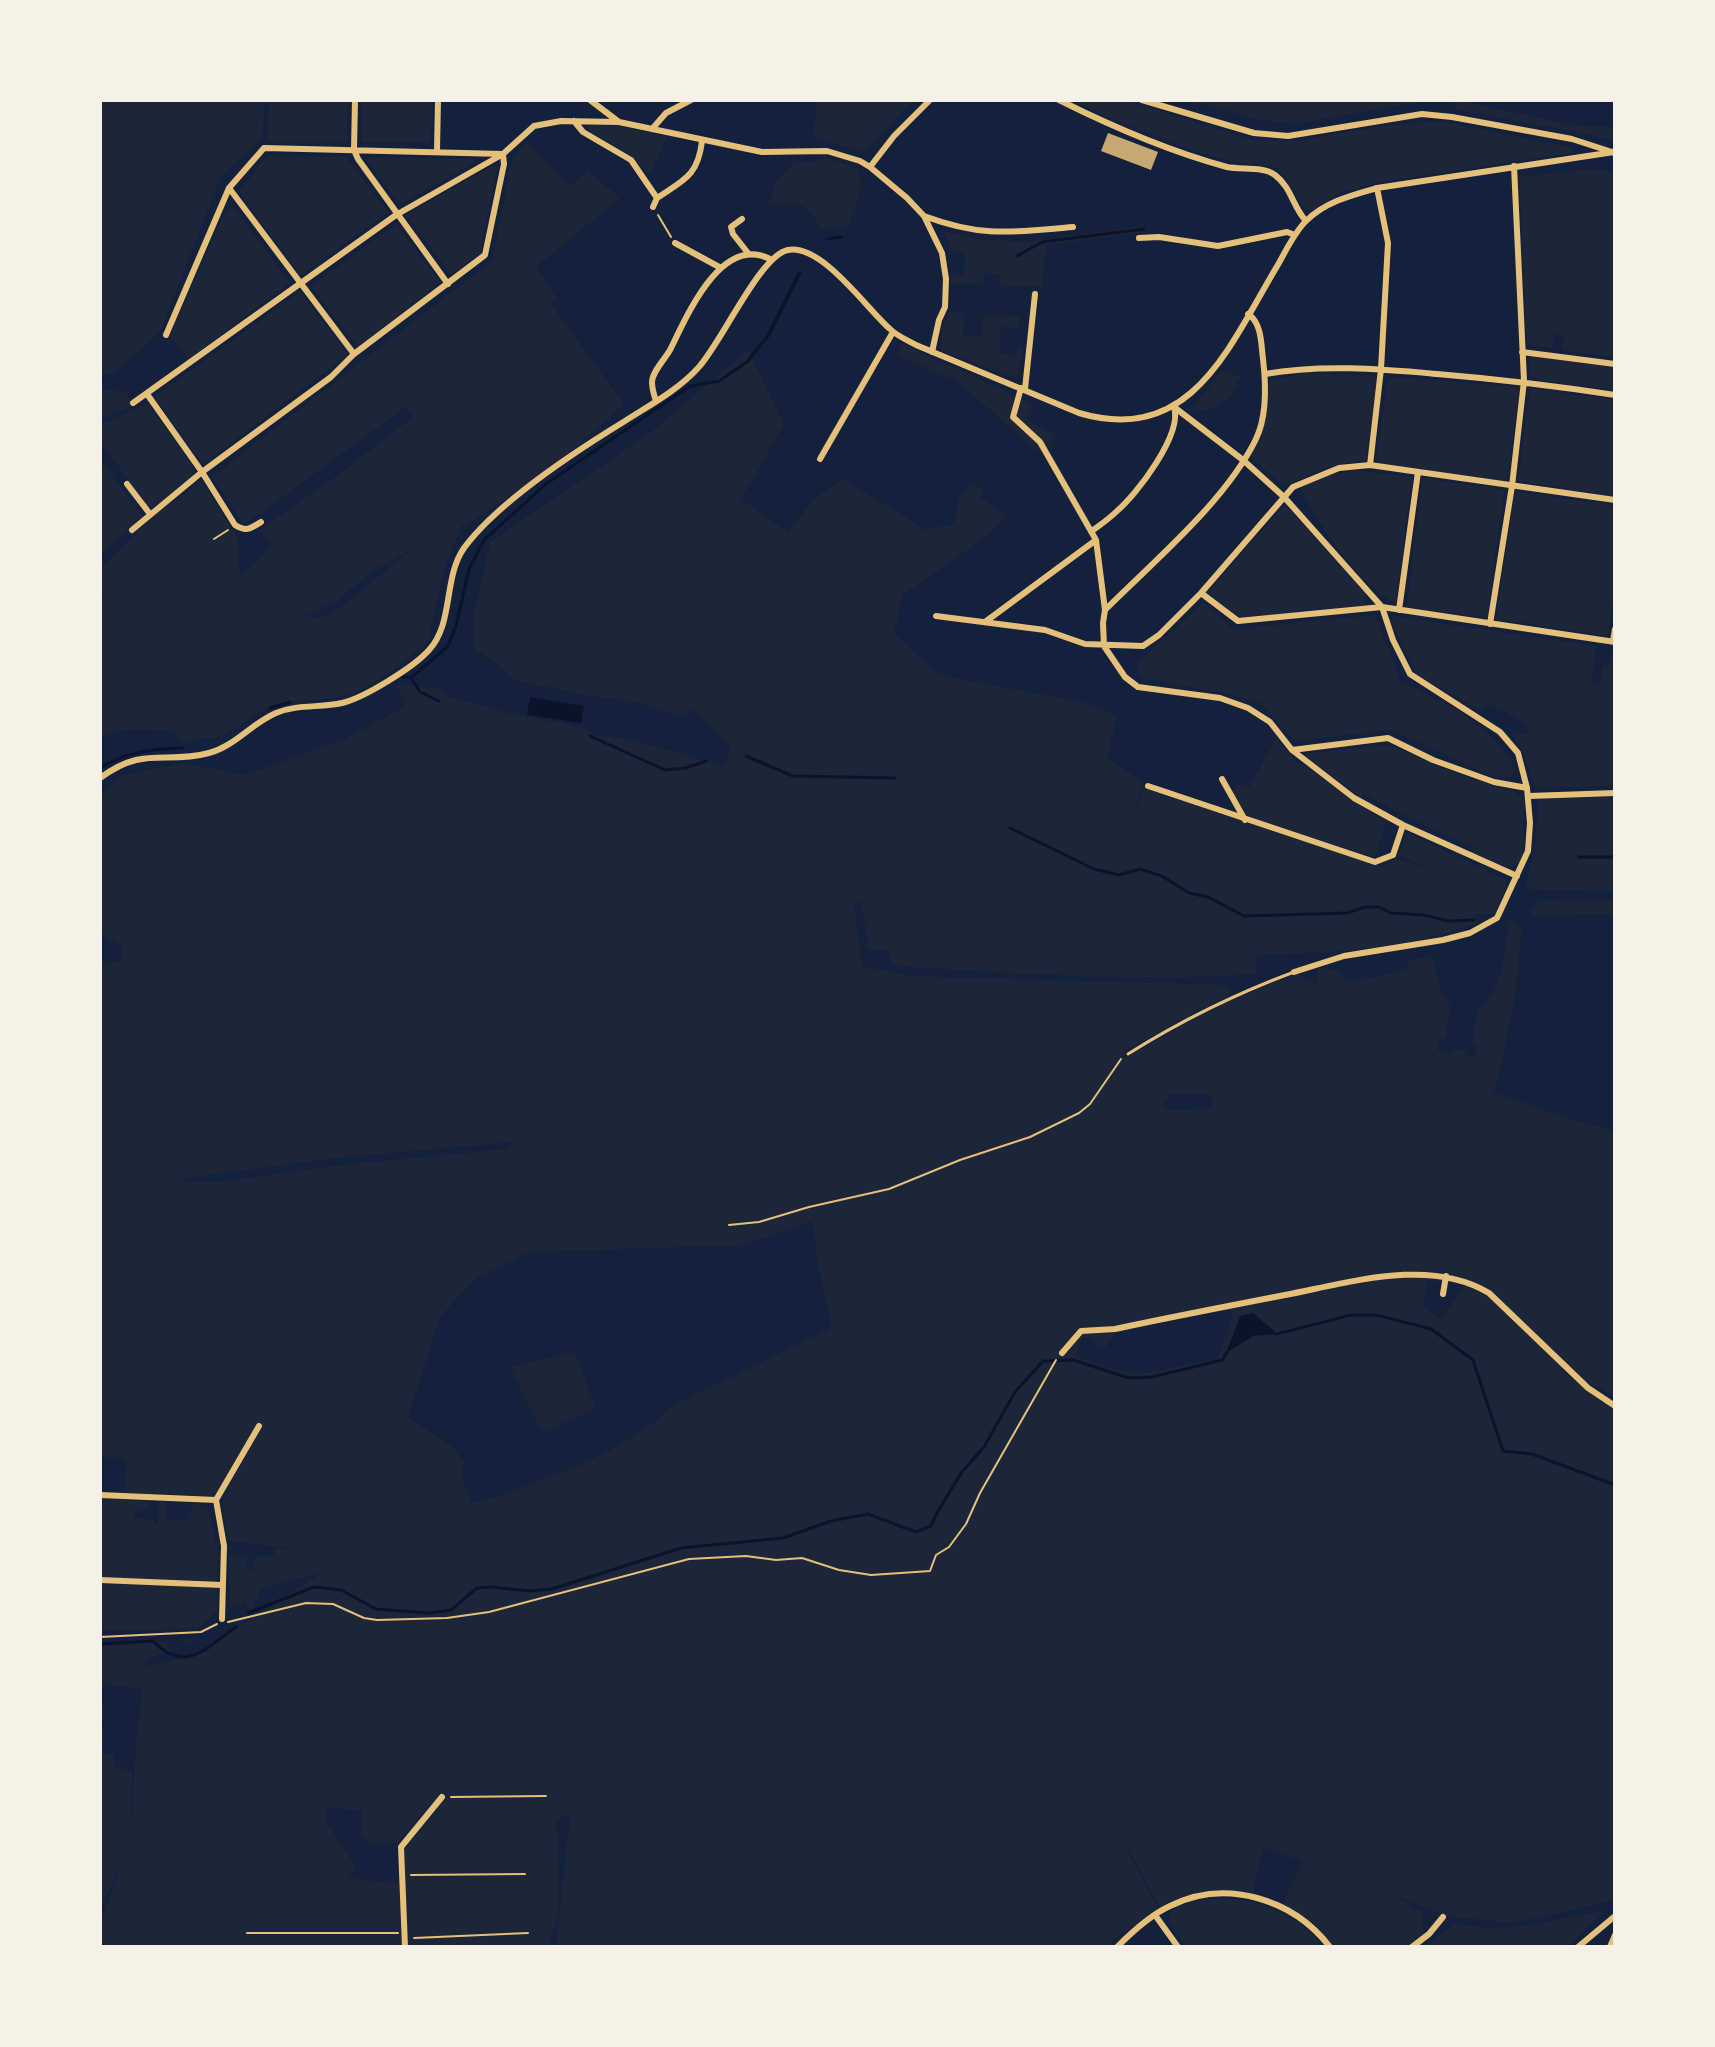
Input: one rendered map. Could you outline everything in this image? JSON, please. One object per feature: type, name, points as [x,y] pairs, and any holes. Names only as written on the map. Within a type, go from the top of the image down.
[{"type":"street","points":[[355,100],[354,150],[358,159],[448,284]]},
{"type":"street","points":[[437,151],[438,100]]},
{"type":"street","points":[[590,100],[619,122]]},
{"type":"street","points":[[652,129],[666,113],[691,100]]},
{"type":"street","points":[[870,167],[894,136],[930,100]]},
{"type":"street","points":[[1059,100],[1112,126],[1182,154],[1232,168],[1272,172],[1286,185],[1299,214],[1306,221]]},
{"type":"street","points":[[1142,100],[1254,133],[1288,136],[1422,114],[1572,139],[1615,152]]},
{"type":"street","points":[[574,121],[583,132],[631,160],[657,198]]},
{"type":"street","points":[[133,403],[396,215],[503,154],[534,126],[574,121],[619,122],[762,152],[827,151],[870,167],[924,216],[942,253],[946,279],[945,307],[932,352]]},
{"type":"street","points":[[653,207],[657,198],[680,185],[696,170],[702,141]]},
{"type":"street","points":[[166,335],[229,188],[264,148],[503,154]]},
{"type":"street","points":[[100,778],[128,761],[148,756],[207,753],[221,749],[272,714],[285,709],[339,704],[373,690],[423,656],[437,640],[453,574],[462,551],[481,529],[577,452],[685,382],[701,366],[770,259],[787,250],[811,253],[821,259],[893,332],[932,352],[1079,413],[1109,420],[1154,415],[1174,407],[1195,392],[1248,314],[1295,235],[1306,221],[1342,197],[1377,188],[1615,152]]},
{"type":"street","points":[[132,530],[202,472],[331,377],[354,354],[485,255],[504,164],[503,154]]},
{"type":"street","points":[[1490,624],[1512,486],[1524,381],[1514,166]]},
{"type":"street","points":[[229,188],[354,354]]},
{"type":"street","points":[[1370,465],[1381,369],[1388,243],[1377,188]]},
{"type":"street","points":[[924,216],[952,227],[982,233],[1073,227]]},
{"type":"street","points":[[742,219],[731,227],[748,253]]},
{"type":"street","points":[[1139,238],[1159,237],[1218,246],[1287,232],[1295,235]]},
{"type":"street","points":[[675,243],[721,268]]},
{"type":"street","points":[[656,401],[651,380],[695,298],[721,268],[748,253],[758,252],[770,259]]},
{"type":"street","points":[[1035,294],[1026,379],[1013,417],[1040,442],[1096,540],[1105,610],[1104,646],[1119,670],[1138,687],[1220,698],[1248,708],[1270,722],[1292,750],[1354,798],[1403,825],[1517,876]]},
{"type":"street","points":[[1105,610],[1217,497],[1257,437],[1266,393],[1265,374],[1260,334],[1256,322],[1248,314]]},
{"type":"street","points":[[820,459],[893,332]]},
{"type":"street","points":[[1522,352],[1615,364]]},
{"type":"street","points":[[1265,374],[1301,368],[1381,369],[1524,381],[1615,395]]},
{"type":"street","points":[[147,394],[235,525],[250,530],[261,522]]},
{"type":"street","points":[[1174,407],[1243,460],[1284,497],[1382,607],[1393,640],[1410,674],[1500,732],[1518,753],[1528,792],[1528,851],[1501,913],[1486,925],[1470,933],[1415,946],[1344,956],[1294,972]]},
{"type":"street","points":[[1092,531],[1119,510],[1158,460],[1171,434],[1177,414],[1174,407]]},
{"type":"street","points":[[936,616],[1045,630],[1085,644],[1143,646],[1159,635],[1201,593],[1293,487],[1339,468],[1370,465],[1615,500]]},
{"type":"street","points":[[1399,610],[1418,472]]},
{"type":"street","points":[[127,484],[150,514]]},
{"type":"street","points":[[985,622],[1096,540]]},
{"type":"street","points":[[1201,593],[1238,621],[1382,607],[1614,642],[1615,629]]},
{"type":"street","points":[[1292,750],[1388,738],[1445,764],[1528,792],[1615,793]]},
{"type":"street","points":[[1222,779],[1245,820]]},
{"type":"street","points":[[1148,786],[1375,862],[1393,855],[1403,825]]},
{"type":"street","points":[[1062,1353],[1081,1331],[1115,1329],[1336,1284],[1404,1276],[1446,1276],[1472,1283],[1489,1293],[1567,1370],[1615,1406]]},
{"type":"street","points":[[1443,1294],[1446,1276]]},
{"type":"street","points":[[222,1619],[224,1546],[216,1500],[259,1426]]},
{"type":"street","points":[[100,1495],[216,1500]]},
{"type":"street","points":[[100,1580],[222,1585]]},
{"type":"street","points":[[405,1947],[401,1847],[442,1797]]},
{"type":"street","points":[[1117,1947],[1170,1905],[1196,1896],[1243,1895],[1289,1910],[1319,1933],[1330,1947]]},
{"type":"street","points":[[1155,1915],[1178,1947]]},
{"type":"street","points":[[1578,1947],[1615,1916]]},
{"type":"street","points":[[1412,1947],[1429,1934],[1443,1917]]},
{"type":"street","points":[[1610,1947],[1615,1935]]},
{"type":"lane","points":[[1128,1054],[1221,1001],[1294,972]]},
{"type":"path","points":[[653,207],[675,243]]},
{"type":"path","points":[[214,539],[235,525]]},
{"type":"path","points":[[729,1225],[759,1222],[889,1189],[960,1160],[1030,1137],[1079,1113],[1090,1104],[1120,1059],[1128,1054]]},
{"type":"path","points":[[236,1621],[306,1603],[333,1604],[364,1618],[377,1620],[447,1618],[489,1612],[689,1559],[732,1556],[776,1560],[802,1558],[839,1570],[871,1575],[930,1571],[936,1555],[958,1537],[1013,1434],[1062,1353]]},
{"type":"path","points":[[100,1637],[201,1632],[222,1619]]},
{"type":"path","points":[[442,1797],[546,1796]]},
{"type":"path","points":[[402,1875],[525,1874]]},
{"type":"path","points":[[247,1933],[405,1936],[528,1933]]},
{"type":"shaded area","points":[[100,100],[264,100],[263,138],[221,176],[160,332],[113,374],[100,375]]},
{"type":"shaded area","points":[[269,100],[347,100],[347,141],[267,141]]},
{"type":"shaded area","points":[[362,100],[432,100],[431,143],[362,142]]},
{"type":"shaded area","points":[[816,100],[914,100],[864,152],[812,137],[817,115]]},
{"type":"shaded area","points":[[1073,100],[1124,100],[1253,140],[1297,141],[1383,126],[1440,121],[1573,148],[1572,153],[1376,183],[1340,193],[1313,210],[1305,209],[1276,167],[1234,162],[1196,152]]},
{"type":"shaded area","points":[[1187,100],[1427,101],[1294,124],[1260,120]]},
{"type":"shaded area","points":[[1455,100],[1578,126],[1615,127],[1615,140],[1455,109]]},
{"type":"shaded area","points":[[590,125],[618,126],[667,137],[650,174],[626,152],[588,130]]},
{"type":"shaded area","points":[[526,141],[570,186],[588,171],[620,198],[536,267],[557,298],[551,304],[624,404],[562,460],[467,525],[462,525],[444,569],[428,643],[380,679],[351,694],[290,702],[266,709],[234,729],[209,739],[200,738],[191,742],[178,738],[175,731],[136,729],[116,731],[100,739],[100,599],[103,595],[100,569],[156,514],[202,482],[237,537],[240,577],[272,546],[259,530],[341,473],[413,417],[406,407],[244,525],[212,477],[492,261],[512,160]],"holes":[[[411,550],[344,605],[319,618],[304,616],[337,601],[370,573]]]},
{"type":"shaded area","points":[[267,155],[346,157],[388,212],[301,276],[239,192]]},
{"type":"shaded area","points":[[370,157],[473,159],[474,163],[400,205],[367,161]]},
{"type":"shaded area","points":[[825,157],[858,169],[862,185],[848,227],[821,228],[810,212],[800,205],[768,205],[777,179],[795,162],[811,162]]},
{"type":"shaded area","points":[[492,166],[497,167],[480,254],[451,274],[406,215]]},
{"type":"shaded area","points":[[1592,169],[1615,172],[1615,357],[1562,350],[1564,335],[1554,334],[1552,348],[1527,345],[1519,177]]},
{"type":"shaded area","points":[[234,207],[290,283],[189,359],[170,336],[225,211]]},
{"type":"shaded area","points":[[1143,221],[1141,233],[1046,245],[1042,287],[1000,285],[1000,274],[984,273],[983,284],[951,284],[951,275],[964,275],[965,252],[952,251],[944,231],[976,239],[1025,242],[1141,226]]},
{"type":"shaded area","points":[[396,224],[440,282],[358,347],[311,286]]},
{"type":"shaded area","points":[[300,292],[348,354],[203,465],[154,397]]},
{"type":"shaded area","points":[[950,312],[964,313],[963,336],[983,337],[983,315],[1019,316],[1019,328],[1001,327],[999,354],[1017,356],[1017,348],[1023,348],[1018,378],[941,351],[942,328]]},
{"type":"shaded area","points":[[901,343],[1033,404],[1026,418],[1056,435],[1050,448],[1036,450],[957,381],[897,356]]},
{"type":"shaded area","points":[[748,350],[784,425],[741,499],[788,532],[815,498],[843,479],[924,530],[954,524],[958,500],[971,483],[983,489],[979,497],[1007,516],[987,536],[903,595],[894,633],[939,675],[1086,703],[1117,716],[1107,758],[1142,781],[1133,822],[1143,788],[1381,866],[1397,859],[1432,869],[1399,855],[1406,832],[1505,879],[1507,886],[1494,914],[1466,915],[1477,918],[1477,923],[1451,932],[1368,948],[1257,955],[1255,974],[1212,976],[1039,974],[910,967],[890,963],[891,950],[869,950],[861,902],[854,904],[862,966],[910,976],[1227,985],[1231,994],[1123,1052],[1127,1057],[1210,1010],[1276,981],[1299,974],[1306,981],[1316,984],[1318,968],[1337,970],[1353,981],[1409,970],[1408,961],[1432,956],[1439,986],[1450,1006],[1446,1038],[1438,1041],[1437,1049],[1445,1055],[1457,1049],[1465,1050],[1465,1055],[1475,1057],[1478,1046],[1472,1045],[1477,1010],[1486,1002],[1498,981],[1509,920],[1522,928],[1515,997],[1498,1080],[1495,1090],[1491,1091],[1566,1118],[1615,1131],[1615,1397],[1558,1366],[1589,1393],[1615,1410],[1615,1900],[1514,1923],[1447,1916],[1393,1895],[1423,1914],[1423,1936],[1407,1947],[1334,1947],[1318,1928],[1283,1903],[1303,1861],[1263,1848],[1253,1893],[1205,1892],[1160,1907],[1128,1848],[1158,1908],[1107,1947],[1054,1947],[1052,1944],[1048,1947],[556,1947],[570,1815],[555,1820],[559,1843],[557,1923],[552,1931],[550,1947],[100,1947],[100,1923],[123,1862],[100,1908],[100,1729],[105,1730],[102,1750],[114,1754],[113,1766],[132,1771],[131,1828],[143,1681],[140,1689],[103,1684],[100,1705],[100,1647],[198,1638],[184,1644],[183,1640],[167,1642],[167,1649],[173,1649],[147,1660],[145,1667],[196,1655],[323,1572],[262,1589],[252,1609],[247,1609],[246,1603],[233,1605],[230,1610],[229,1555],[247,1556],[246,1569],[252,1570],[256,1556],[274,1556],[275,1548],[297,1549],[227,1541],[222,1498],[262,1428],[254,1427],[229,1478],[214,1496],[125,1493],[127,1462],[123,1457],[101,1457],[100,1475],[100,966],[123,961],[121,945],[102,935],[100,929],[100,797],[119,776],[184,763],[245,775],[345,739],[406,706],[396,684],[436,688],[450,697],[512,714],[585,728],[594,735],[632,740],[723,766],[732,748],[694,710],[678,716],[640,703],[513,680],[505,669],[473,648],[473,621],[490,542],[649,434]],"holes":[[[1171,1094],[1206,1094],[1212,1098],[1211,1108],[1164,1110],[1164,1103]],[[514,1142],[507,1149],[350,1164],[224,1181],[182,1182],[184,1178],[345,1157]],[[812,1221],[831,1328],[670,1407],[652,1424],[597,1457],[484,1501],[472,1502],[462,1479],[464,1462],[453,1447],[408,1417],[440,1317],[476,1278],[531,1252],[744,1245]],[[1428,1280],[1465,1285],[1441,1319],[1422,1306]],[[1231,1310],[1232,1318],[1218,1358],[1148,1373],[1124,1372],[1075,1357],[1082,1339],[1090,1337],[1097,1347],[1106,1347],[1113,1336],[1120,1333],[1170,1320]],[[429,1805],[438,1809],[404,1849],[405,1881],[398,1884],[350,1878],[355,1865],[326,1822],[328,1807],[362,1811],[361,1836],[371,1843],[398,1843]]]},
{"type":"shaded area","points":[[1529,356],[1615,366],[1615,390],[1540,381],[1530,373]]},
{"type":"shaded area","points":[[1222,370],[1241,377],[1236,383],[1239,385],[1231,396],[1219,404],[1193,412],[1192,409]]},
{"type":"shaded area","points":[[1307,373],[1379,376],[1366,461],[1326,468],[1290,486],[1278,481],[1250,456],[1262,437],[1269,380]]},
{"type":"shaded area","points":[[1393,377],[1520,387],[1507,481],[1376,462],[1387,382]]},
{"type":"shaded area","points":[[1530,388],[1615,400],[1615,496],[1518,481]]},
{"type":"shaded area","points":[[100,389],[126,392],[132,405],[100,419]]},
{"type":"shaded area","points":[[148,404],[194,471],[192,476],[153,507],[149,507],[100,442],[100,425]]},
{"type":"shaded area","points":[[100,459],[142,516],[100,556]]},
{"type":"shaded area","points":[[1354,470],[1412,477],[1396,603],[1382,595],[1354,569],[1300,489],[1323,477]]},
{"type":"shaded area","points":[[1422,478],[1504,490],[1487,618],[1407,607]]},
{"type":"shaded area","points":[[1515,491],[1615,506],[1615,580],[1608,636],[1496,619]]},
{"type":"shaded area","points":[[1285,504],[1365,594],[1365,605],[1240,617],[1208,592]]},
{"type":"shaded area","points":[[1201,604],[1205,604],[1233,629],[1375,615],[1401,682],[1467,717],[1496,741],[1516,770],[1511,777],[1496,778],[1391,730],[1294,741],[1260,703],[1229,694],[1140,678],[1138,663]]},
{"type":"shaded area","points":[[1392,616],[1596,646],[1591,683],[1600,684],[1602,667],[1608,666],[1615,649],[1615,786],[1535,788],[1523,753],[1511,732],[1527,735],[1528,725],[1485,703],[1482,711],[1417,675],[1391,622]]},
{"type":"shaded area","points":[[530,697],[584,706],[581,723],[527,715]]},
{"type":"shaded area","points":[[1276,738],[1295,761],[1386,821],[1375,857],[1248,818],[1232,792],[1235,784],[1249,788]]},
{"type":"shaded area","points":[[1389,745],[1459,775],[1515,792],[1524,799],[1524,850],[1519,864],[1511,868],[1471,852],[1473,847],[1363,793],[1361,797],[1301,754]]},
{"type":"shaded area","points":[[1615,797],[1615,892],[1525,889],[1535,852],[1538,798]]},
{"type":"shaded area","points":[[1615,899],[1615,914],[1529,916],[1538,900]]},
{"type":"shaded area","points":[[1253,1313],[1278,1334],[1253,1336],[1226,1353],[1240,1316]]},
{"type":"shaded area","points":[[575,1352],[596,1409],[542,1432],[510,1367]]},
{"type":"shaded area","points":[[100,1499],[148,1501],[148,1509],[135,1509],[135,1518],[154,1520],[155,1524],[158,1524],[159,1502],[167,1502],[166,1520],[187,1521],[193,1503],[208,1509],[218,1544],[217,1610],[199,1628],[100,1631]]},
{"type":"shaded area","points":[[100,1705],[104,1706],[103,1719],[100,1718]]},
{"type":"shaded area","points":[[1220,1898],[1250,1902],[1278,1911],[1303,1926],[1324,1947],[1186,1947],[1169,1922],[1169,1914],[1186,1904]]},
{"type":"shaded area","points":[[1606,1910],[1567,1947],[1422,1947],[1456,1923],[1475,1927],[1512,1927]]},
{"type":"building","points":[[1108,133],[1158,152],[1151,170],[1101,151]]},
{"type":"waterway","points":[[1017,256],[1042,242],[1144,229]]},
{"type":"waterway","points":[[828,239],[841,237]]},
{"type":"waterway","points":[[411,678],[448,646],[456,626],[469,569],[484,540],[546,484],[690,386],[719,381],[747,362],[768,336],[800,272]]},
{"type":"waterway","points":[[401,676],[411,678],[420,692],[439,701]]},
{"type":"waterway","points":[[270,708],[290,702]]},
{"type":"waterway","points":[[590,736],[665,770],[686,768],[706,761]]},
{"type":"waterway","points":[[100,768],[140,752],[182,748]]},
{"type":"waterway","points":[[746,756],[793,776],[895,778]]},
{"type":"waterway","points":[[1010,828],[1094,869],[1119,875],[1140,869],[1162,876],[1189,893],[1208,897],[1244,916],[1347,913],[1365,907],[1379,907],[1391,913],[1424,915],[1448,921],[1474,920]]},
{"type":"waterway","points":[[1579,857],[1615,857]]},
{"type":"waterway","points":[[1277,1334],[1351,1315],[1376,1315],[1431,1329],[1473,1360],[1503,1451],[1532,1454],[1615,1485]]},
{"type":"waterway","points":[[248,1613],[314,1587],[341,1590],[376,1609],[430,1613],[451,1610],[477,1588],[552,1589],[681,1548],[783,1538],[831,1521],[868,1514],[916,1532],[931,1526],[962,1472],[984,1447],[1015,1392],[1043,1361],[1073,1360],[1129,1378],[1152,1377],[1222,1360],[1227,1352]]},
{"type":"waterway","points":[[100,1644],[153,1641],[164,1651],[185,1657],[205,1650],[236,1627]]}]
